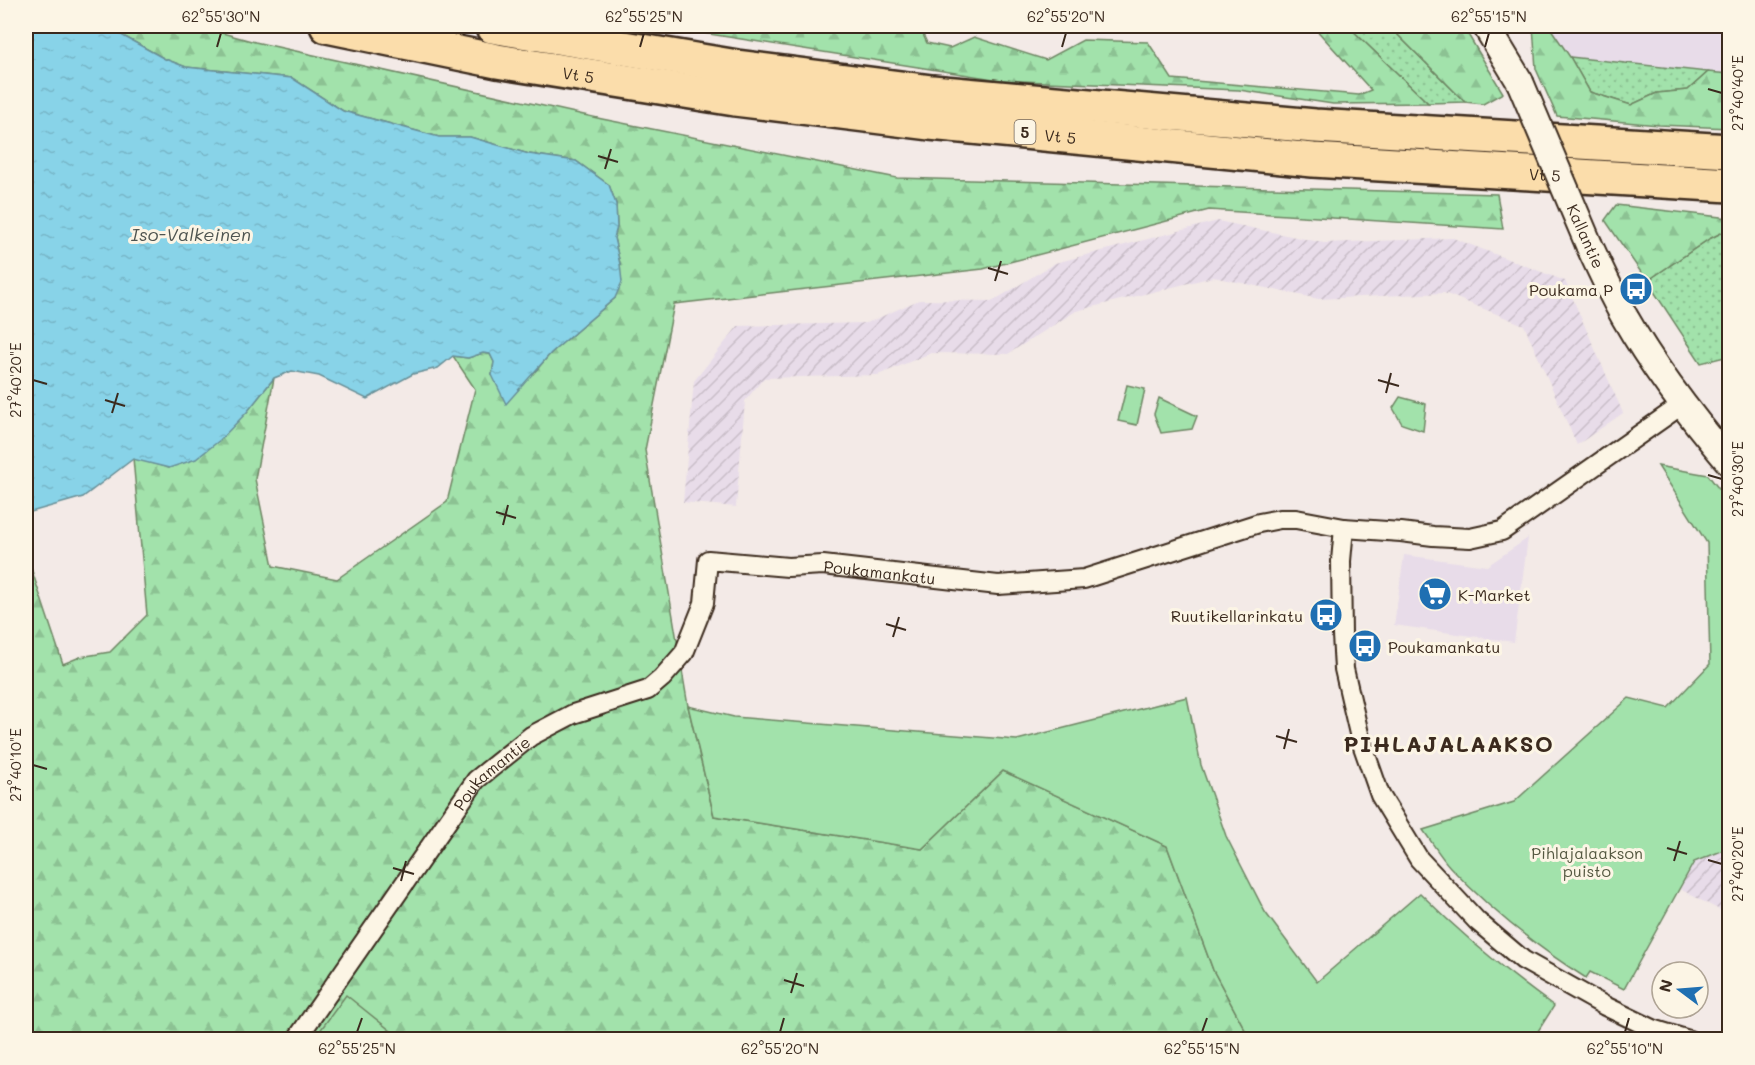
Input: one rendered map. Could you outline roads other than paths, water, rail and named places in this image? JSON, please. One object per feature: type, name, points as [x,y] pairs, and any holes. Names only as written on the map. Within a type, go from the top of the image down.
[{"type":"highway","name":"Vt 5","points":[[327,26],[508,62],[735,99],[930,123],[1313,160],[1730,185]]},
{"type":"highway","name":"Vt 5","points":[[492,26],[737,67],[932,92],[1315,126],[1730,151]]},
{"type":"main road","name":"Kallantie","points":[[1486,26],[1520,82],[1588,245],[1624,316],[1656,367],[1698,425],[1730,463]]},
{"type":"street","name":"Poukamankatu","points":[[708,560],[788,567],[823,566],[998,585],[1084,579],[1259,522],[1280,519],[1296,519],[1344,528],[1470,538],[1502,531],[1683,404]]},
{"type":"street","points":[[1344,528],[1341,571],[1344,669],[1360,738],[1380,795],[1419,859],[1477,921],[1523,960],[1605,1006],[1653,1029],[1689,1040]]},
{"type":"street","name":"Poukamantie","points":[[296,1040],[476,780],[531,736],[573,714],[648,690],[684,653],[704,603],[708,560]]},
{"type":"water","name":"Iso-Valkeinen","points":[[26,26],[105,26],[165,59],[186,67],[292,78],[343,111],[439,137],[470,137],[529,154],[576,161],[609,185],[616,204],[617,227],[614,238],[622,282],[615,298],[551,353],[506,404],[492,375],[494,362],[490,354],[483,353],[468,358],[453,356],[438,368],[413,374],[367,399],[319,376],[292,371],[274,378],[247,412],[220,440],[196,459],[169,468],[133,459],[83,497],[31,512],[26,510]]},
{"type":"place","name":"Poukama P","points":[[1636,289]]},
{"type":"place","name":"K-Market","points":[[1435,594]]},
{"type":"place","name":"Ruutikellarinkatu","points":[[1326,615]]},
{"type":"place","name":"Poukamankatu","points":[[1365,646]]},
{"type":"district","name":"PIHLAJALAAKSO","points":[[1449,743]]},
{"type":"park label","name":"Pihlajalaakson puisto","points":[[1587,861]]}]
